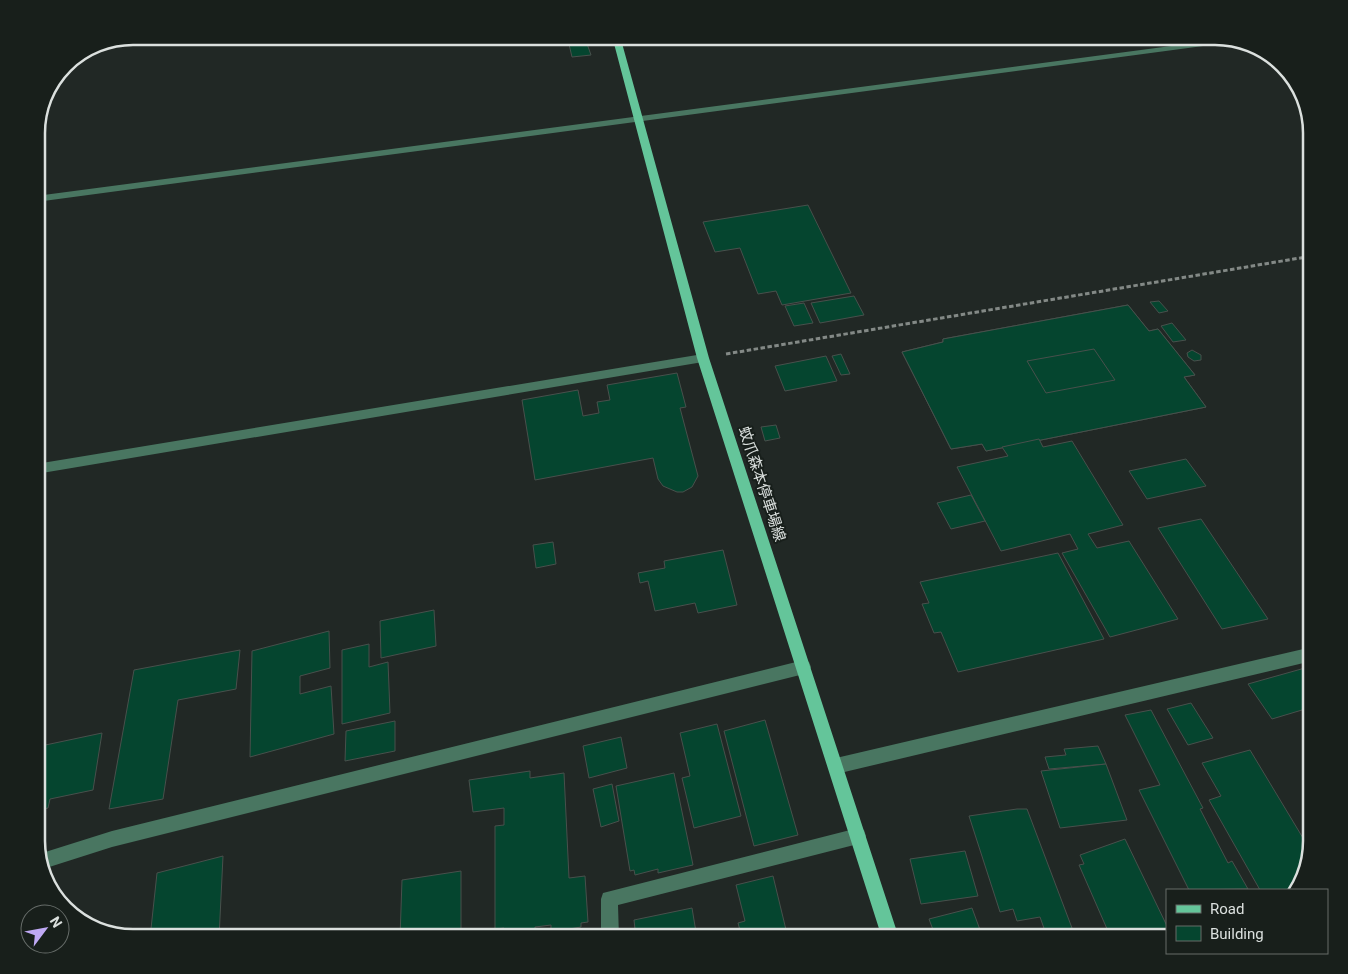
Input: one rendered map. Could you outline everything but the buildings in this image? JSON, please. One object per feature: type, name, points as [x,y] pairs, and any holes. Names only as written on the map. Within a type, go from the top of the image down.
[{"type":"main road","name":"蚊爪森本停車場線","points":[[618,45],[703,358],[888,929]]},
{"type":"street","points":[[45,198],[1200,45]]},
{"type":"street","points":[[45,468],[703,358]]},
{"type":"street","points":[[836,766],[1303,656]]},
{"type":"street","points":[[47,859],[112,839],[804,668]]},
{"type":"street","points":[[610,929],[609,898],[858,836]]},
{"type":"path","points":[[703,358],[1303,258]]}]
